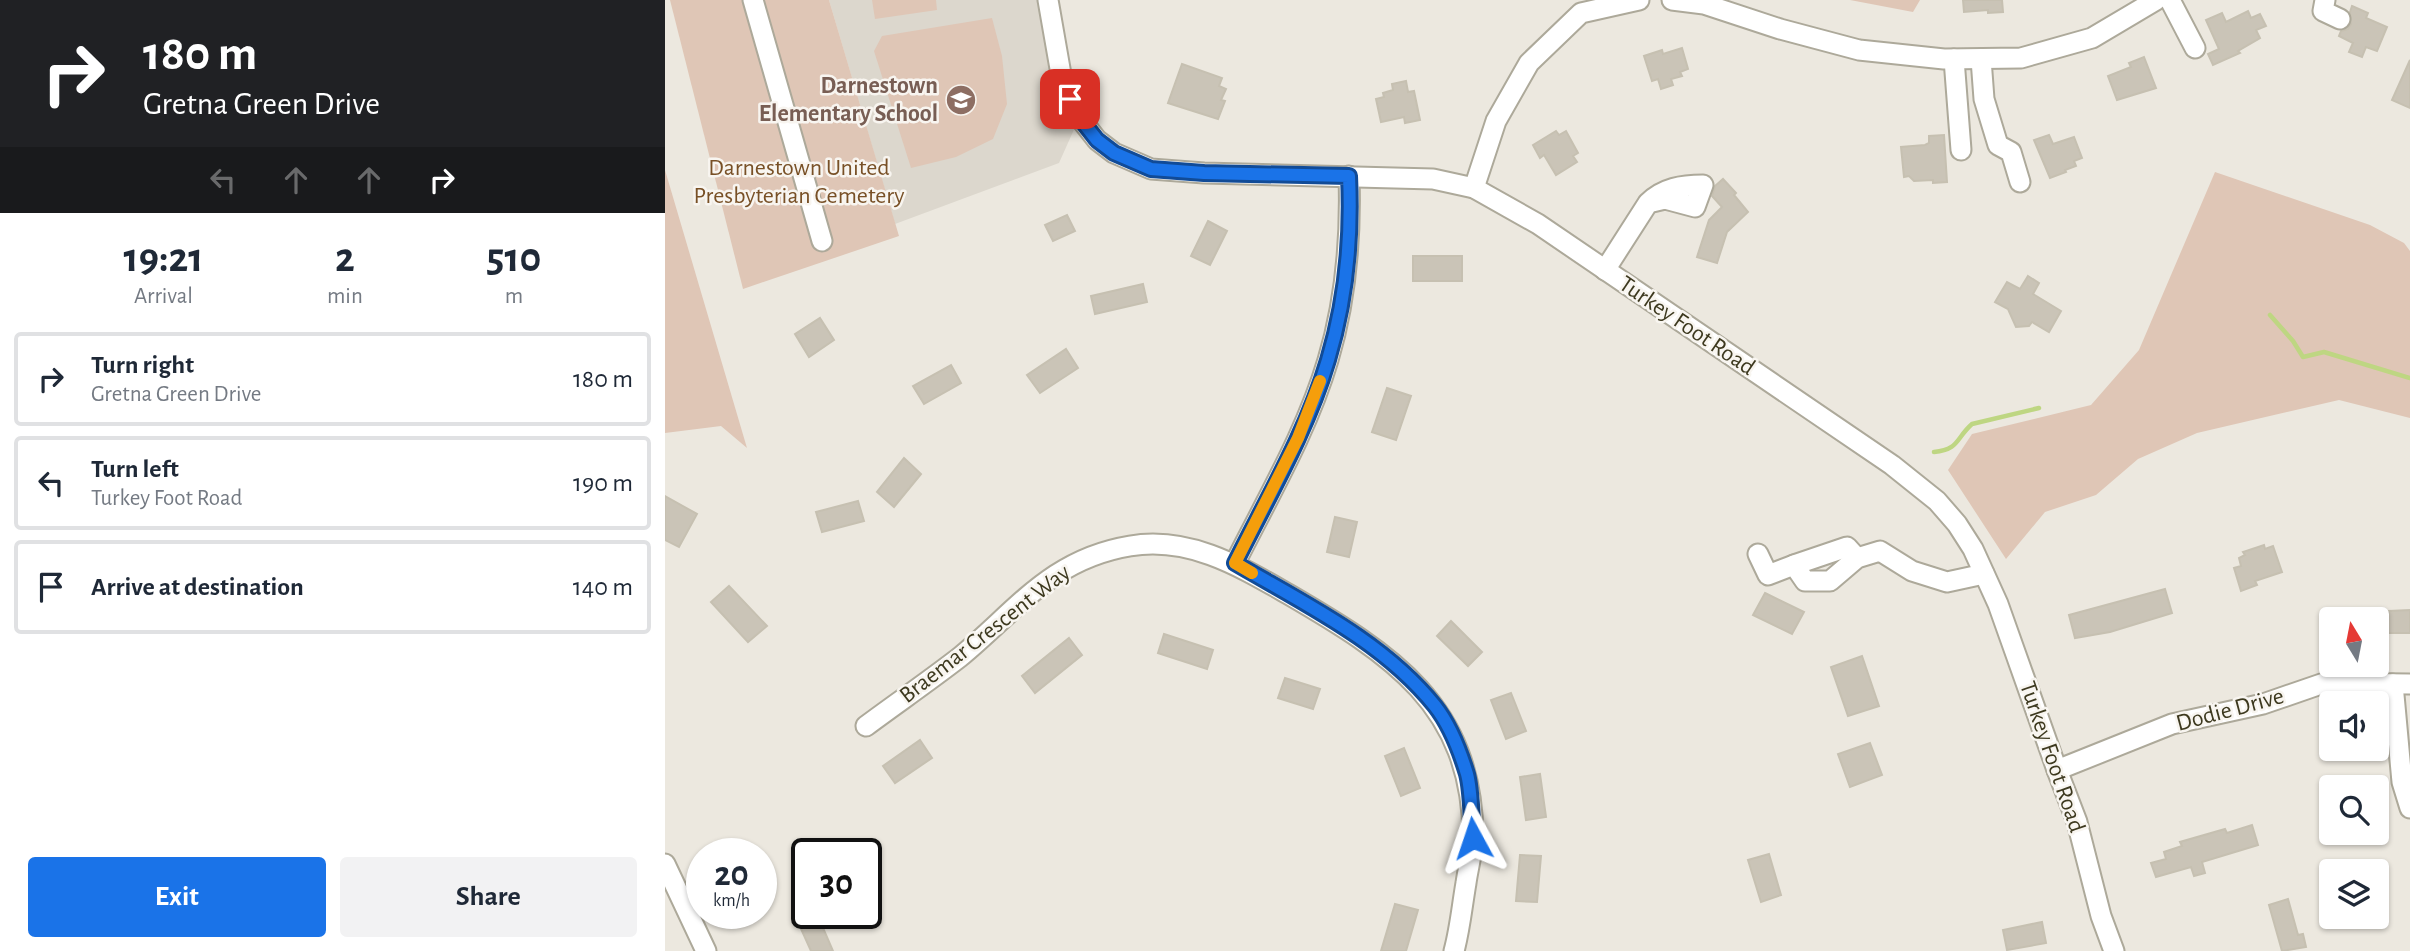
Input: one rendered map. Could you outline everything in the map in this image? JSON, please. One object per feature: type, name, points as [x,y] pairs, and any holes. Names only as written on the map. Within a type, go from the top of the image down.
[{"type":"street","points":[[753,0],[822,241]]},
{"type":"street","name":"Turkey Foot Road","points":[[1048,0],[1062,80],[1079,117],[1097,140],[1114,153],[1151,169],[1204,173],[1433,178],[1474,188],[1538,224],[1892,465],[1937,502],[1957,524],[1973,549],[1998,604],[2077,822],[2101,916],[2114,951]]},
{"type":"street","points":[[1474,188],[1496,121],[1529,63],[1581,13],[1639,0]]},
{"type":"street","points":[[1672,0],[1704,4],[1780,29],[1859,50],[1954,59],[2021,58],[2092,38],[2149,2]]},
{"type":"street","points":[[2170,0],[2195,48]]},
{"type":"street","points":[[2325,0],[2323,11],[2340,19]]},
{"type":"street","points":[[1982,58],[1984,99],[1998,145],[2011,152],[2020,182]]},
{"type":"street","points":[[1954,59],[1961,150]]},
{"type":"street","points":[[1235,563],[1298,438],[1328,361],[1341,305],[1349,252],[1349,176]]},
{"type":"street","points":[[1605,270],[1648,202]]},
{"type":"street","name":"Braemar Crescent Way","points":[[866,726],[960,656],[1058,571],[1083,559],[1130,546],[1158,544],[1200,550],[1235,563],[1317,611],[1386,658],[1412,679],[1437,708],[1456,745],[1468,777],[1473,838],[1454,951]]},
{"type":"street","points":[[1758,554],[1768,575],[1847,547],[1857,558]]},
{"type":"street","points":[[1794,565],[1805,582],[1830,581],[1857,558],[1880,551],[1912,571],[1947,582],[1985,574]]},
{"type":"street","name":"Dodie Drive","points":[[2057,770],[2172,724],[2263,704],[2324,683],[2402,684]]},
{"type":"street","points":[[2402,684],[2402,782],[2410,808]]},
{"type":"street","points":[[665,864],[706,951]]},
{"type":"shaded area","name":"Darnestown Elementary School","points":[[829,0],[1041,0],[1050,75],[1076,125],[1059,163],[895,224]]},
{"type":"green space","name":"Darnestown United Presbyterian Cemetery","points":[[670,0],[829,0],[899,236],[743,289]]},
{"type":"green space","points":[[872,0],[936,0],[937,10],[875,19]]},
{"type":"green space","points":[[1850,0],[1920,0],[1913,12]]},
{"type":"green space","points":[[992,18],[1002,56],[1007,104],[993,139],[956,157],[911,168],[874,51],[882,36]]},
{"type":"green space","points":[[665,170],[747,448],[721,426],[665,433]]},
{"type":"green space","points":[[2215,172],[2370,225],[2404,243],[2410,251],[2410,418],[2339,400],[2197,433],[2138,459],[2096,495],[2045,512],[2006,559],[1948,470],[1972,434],[2091,405],[2139,350]]},
{"type":"building","points":[[1963,0],[2002,0],[2003,12],[1964,12]]},
{"type":"building","points":[[2352,6],[2368,13],[2366,18],[2387,27],[2377,51],[2366,47],[2362,57],[2349,52],[2353,43],[2339,36],[2341,31],[2348,29],[2351,24]]},
{"type":"building","points":[[2248,11],[2251,18],[2260,14],[2266,26],[2256,30],[2260,38],[2238,51],[2240,53],[2213,65],[2208,54],[2219,49],[2206,20],[2222,13],[2226,22]]},
{"type":"building","points":[[1682,48],[1688,69],[1680,72],[1682,76],[1671,79],[1673,85],[1661,89],[1658,79],[1652,81],[1644,56],[1662,50],[1663,54]]},
{"type":"building","points":[[2144,57],[2156,88],[2117,100],[2108,76],[2131,67],[2129,63]]},
{"type":"building","points":[[2410,60],[2410,108],[2392,100]]},
{"type":"building","points":[[1182,64],[1222,78],[1219,86],[1226,89],[1221,100],[1225,101],[1218,119],[1168,103]]},
{"type":"building","points":[[1406,81],[1408,92],[1414,91],[1420,120],[1405,123],[1404,117],[1381,122],[1376,99],[1393,90],[1392,84]]},
{"type":"building","points":[[1556,131],[1559,135],[1566,131],[1578,153],[1573,156],[1577,162],[1556,175],[1544,155],[1540,158],[1533,145]]},
{"type":"building","points":[[1944,135],[1947,182],[1914,181],[1909,176],[1904,177],[1901,147],[1925,145],[1929,143],[1929,136]]},
{"type":"building","points":[[2049,135],[2053,144],[2074,137],[2082,158],[2074,161],[2076,166],[2050,178],[2034,140]]},
{"type":"building","points":[[1723,179],[1748,212],[1727,232],[1717,263],[1697,257],[1709,220],[1722,207],[1712,196],[1715,186]]},
{"type":"building","points":[[1067,215],[1075,231],[1053,241],[1045,225]]},
{"type":"building","points":[[1208,221],[1227,231],[1210,265],[1191,256]]},
{"type":"building","points":[[1413,256],[1462,256],[1462,281],[1413,281]]},
{"type":"building","points":[[2028,276],[2039,283],[2033,294],[2061,311],[2049,332],[2032,322],[2029,326],[2016,327],[2008,309],[1995,302],[2007,282],[2020,289]]},
{"type":"building","points":[[1143,284],[1147,302],[1095,314],[1091,296]]},
{"type":"building","points":[[820,318],[834,340],[809,357],[795,334]]},
{"type":"building","points":[[1066,349],[1078,368],[1040,393],[1027,375]]},
{"type":"building","points":[[951,365],[961,383],[924,404],[913,386]]},
{"type":"building","points":[[1387,388],[1411,396],[1396,440],[1372,432]]},
{"type":"building","points":[[904,458],[921,474],[894,507],[877,492]]},
{"type":"building","points":[[665,496],[697,514],[679,547],[665,540]]},
{"type":"building","points":[[858,501],[864,521],[822,532],[816,512]]},
{"type":"building","points":[[1335,517],[1357,522],[1349,557],[1327,552]]},
{"type":"building","points":[[2264,545],[2265,549],[2273,546],[2282,572],[2255,581],[2257,585],[2241,591],[2234,568],[2241,566],[2239,558],[2245,555],[2243,552]]},
{"type":"building","points":[[729,586],[767,626],[748,642],[711,602]]},
{"type":"building","points":[[2165,589],[2172,613],[2110,632],[2075,638],[2069,615]]},
{"type":"building","points":[[1765,593],[1804,612],[1792,634],[1753,615]]},
{"type":"building","points":[[2410,610],[2410,633],[2389,633],[2389,611]]},
{"type":"building","points":[[1451,621],[1482,652],[1468,666],[1437,636]]},
{"type":"building","points":[[1164,634],[1213,650],[1207,669],[1158,653]]},
{"type":"building","points":[[1069,638],[1082,655],[1035,693],[1022,676]]},
{"type":"building","points":[[1862,656],[1879,706],[1848,716],[1831,667]]},
{"type":"building","points":[[1285,678],[1320,689],[1313,709],[1278,698]]},
{"type":"building","points":[[1511,693],[1526,731],[1506,739],[1491,700]]},
{"type":"building","points":[[920,740],[932,758],[895,783],[883,766]]},
{"type":"building","points":[[1870,743],[1882,775],[1850,787],[1838,754]]},
{"type":"building","points":[[1404,748],[1420,788],[1401,796],[1385,756]]},
{"type":"building","points":[[1540,774],[1546,817],[1526,820],[1520,777]]},
{"type":"building","points":[[2252,825],[2258,845],[2202,862],[2205,873],[2194,876],[2191,867],[2156,877],[2151,863],[2166,859],[2164,852],[2182,846],[2180,842],[2225,829],[2227,833]]},
{"type":"building","points":[[1769,854],[1781,895],[1761,902],[1748,860]]},
{"type":"building","points":[[1520,855],[1541,856],[1537,902],[1516,901]]},
{"type":"building","points":[[2288,899],[2298,935],[2303,934],[2306,947],[2282,951],[2269,905]]},
{"type":"building","points":[[1395,904],[1418,910],[1406,951],[1381,951]]},
{"type":"building","points":[[2042,922],[2046,943],[2007,950],[2003,930]]},
{"type":"building","points":[[801,929],[823,929],[833,951],[811,951]]},
{"type":"waterway","points":[[2270,315],[2303,357],[2324,352],[2410,378]]},
{"type":"waterway","points":[[1934,452],[1953,446],[1972,424],[2039,408]]},
{"type":"slow traffic","points":[[1252,573],[1235,563],[1298,438],[1320,381]]},
{"type":"place","name":"Darnestown Elementary School","points":[[961,100]]},
{"type":"route","points":[[1070,99],[1079,117],[1097,140],[1114,153],[1151,169],[1204,173],[1349,176],[1349,252],[1341,305],[1328,361],[1298,438],[1235,563],[1317,611],[1412,679],[1437,708],[1456,745],[1468,777],[1473,838]]}]
